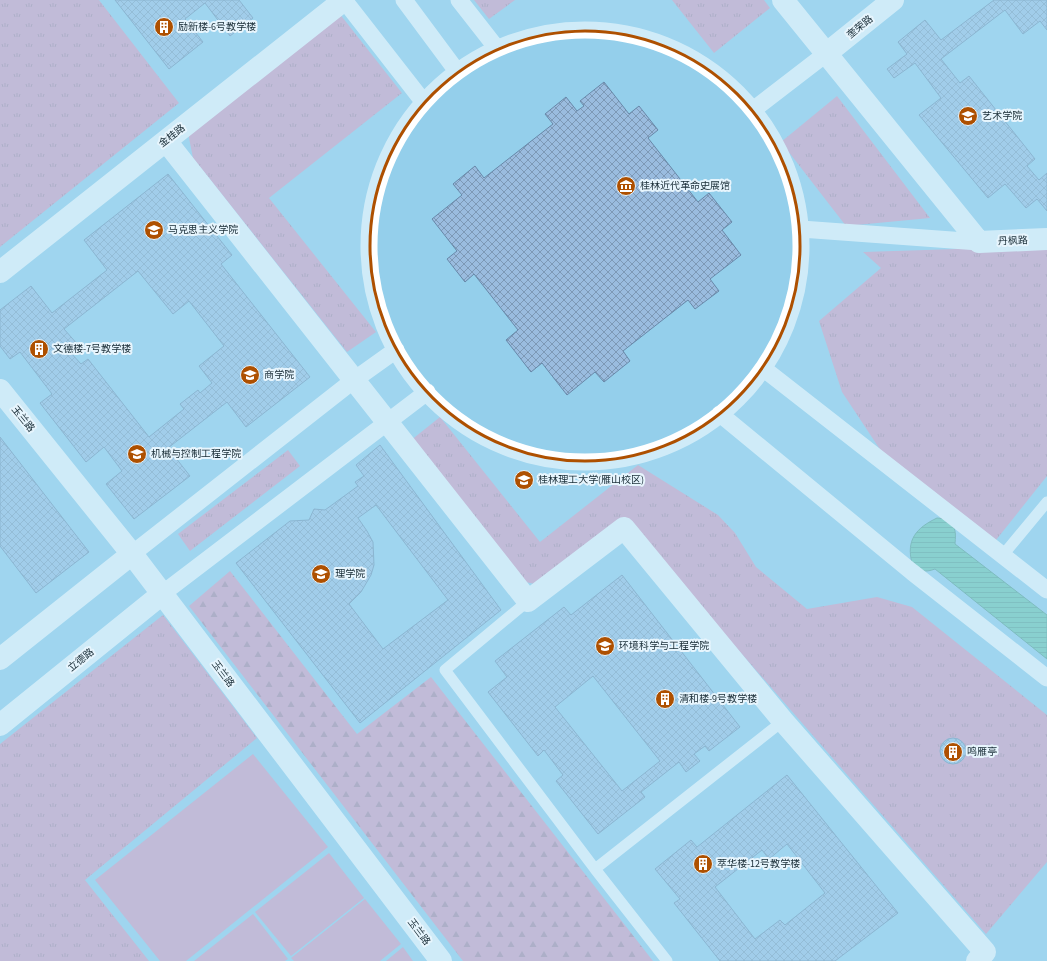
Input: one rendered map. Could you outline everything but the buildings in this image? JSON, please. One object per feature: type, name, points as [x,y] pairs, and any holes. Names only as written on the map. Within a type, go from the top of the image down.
[{"type":"street","points":[[344,0],[422,100]]},
{"type":"street","name":"金桂路","points":[[0,272],[344,0]]},
{"type":"street","points":[[404,0],[456,70]]},
{"type":"street","points":[[459,0],[495,46]]},
{"type":"street","points":[[783,0],[979,242]]},
{"type":"street","name":"奎荣路","points":[[827,53],[893,0]]},
{"type":"street","points":[[600,29],[635,35],[667,47],[700,63],[728,86],[753,110],[772,140],[788,172],[801,229],[799,270],[791,312],[764,369],[720,414],[704,428],[684,439],[649,452],[607,460],[571,461],[528,455],[501,447],[471,431],[441,406],[411,372],[396,350],[382,316],[372,282],[370,244],[372,210],[381,173],[394,143],[410,116],[422,100],[456,70],[495,46],[530,36],[564,30],[600,29]]},
{"type":"street","points":[[753,110],[827,53]]},
{"type":"street","points":[[166,141],[528,601],[624,528],[782,721],[985,952],[977,961]]},
{"type":"street","points":[[801,229],[979,242]]},
{"type":"street","name":"丹枫路","points":[[979,242],[1047,239]]},
{"type":"street","points":[[0,659],[354,380],[396,350]]},
{"type":"street","points":[[764,369],[1003,554],[1047,590]]},
{"type":"street","name":"玉兰路","points":[[0,390],[132,554],[441,961]]},
{"type":"street","points":[[162,594],[428,392]]},
{"type":"street","points":[[720,414],[912,572],[1047,678]]},
{"type":"street","name":"立德路","points":[[0,725],[162,594]]},
{"type":"lane","points":[[1003,554],[1047,502]]},
{"type":"lane","points":[[528,601],[445,670],[595,869],[667,961]]},
{"type":"lane","points":[[595,869],[782,721]]},
{"type":"highlighted area","points":[[600,29],[635,35],[700,63],[753,110],[788,172],[801,229],[799,270],[791,312],[764,369],[720,414],[685,439],[642,454],[607,460],[549,459],[501,447],[471,431],[441,406],[411,372],[396,350],[372,282],[372,210],[381,173],[410,116],[422,100],[456,70],[495,46],[530,36]]},
{"type":"shaded area","name":"桂林理工大学(雁山校区)","points":[[0,0],[1047,0],[1047,961],[0,961]]},
{"type":"shaded area","points":[[937,518],[947,519],[954,527],[955,544],[1047,615],[1047,659],[935,569],[928,571],[923,570],[912,563],[910,548],[914,536],[923,526]]},
{"type":"green space","points":[[0,0],[99,0],[179,103],[0,247]]},
{"type":"green space","points":[[474,0],[515,0],[489,19]]},
{"type":"green space","points":[[672,0],[764,0],[770,8],[714,53]]},
{"type":"green space","points":[[339,13],[402,93],[269,198],[376,332],[347,352],[193,158],[188,133]]},
{"type":"green space","points":[[837,96],[930,218],[846,226],[781,142]]},
{"type":"green space","points":[[1047,246],[1047,476],[996,540],[885,457],[842,392],[819,321],[881,268],[863,252]]},
{"type":"green space","points":[[440,417],[540,542],[638,465],[718,515],[735,533],[756,567],[807,609],[877,597],[912,607],[1047,715],[1047,862],[986,934],[625,520],[535,584],[525,582],[410,441]]},
{"type":"green space","points":[[288,450],[300,466],[190,551],[178,534]]},
{"type":"green space","points":[[230,571],[357,734],[431,677],[653,961],[463,961],[189,606]]},
{"type":"green space","points":[[163,615],[257,738],[85,880],[149,961],[0,961],[0,744]]},
{"type":"green space","points":[[253,754],[328,847],[186,961],[160,961],[95,880]]},
{"type":"green space","points":[[329,853],[364,898],[291,956],[255,912]]},
{"type":"green space","points":[[365,899],[401,944],[380,961],[294,961],[291,958]]},
{"type":"green space","points":[[253,914],[288,959],[285,961],[194,961]]},
{"type":"green space","points":[[403,947],[413,961],[386,961]]},
{"type":"place","name":"励新楼-6号教学楼","points":[[164,27]]},
{"type":"place","name":"艺术学院","points":[[968,116]]},
{"type":"place","name":"桂林近代革命史展馆","points":[[626,186]]},
{"type":"place","name":"马克思主义学院","points":[[154,230]]},
{"type":"place","name":"文德楼-7号教学楼","points":[[39,349]]},
{"type":"place","name":"商学院","points":[[250,375]]},
{"type":"place","name":"机械与控制工程学院","points":[[137,454]]},
{"type":"place","name":"桂林理工大学(雁山校区)","points":[[524,480]]},
{"type":"place","name":"理学院","points":[[321,574]]},
{"type":"place","name":"环境科学与工程学院","points":[[605,646]]},
{"type":"place","name":"清和楼-9号教学楼","points":[[665,699]]},
{"type":"place","name":"鸣雁亭","points":[[953,752]]},
{"type":"place","name":"萃华楼-12号教学楼","points":[[703,864]]}]
